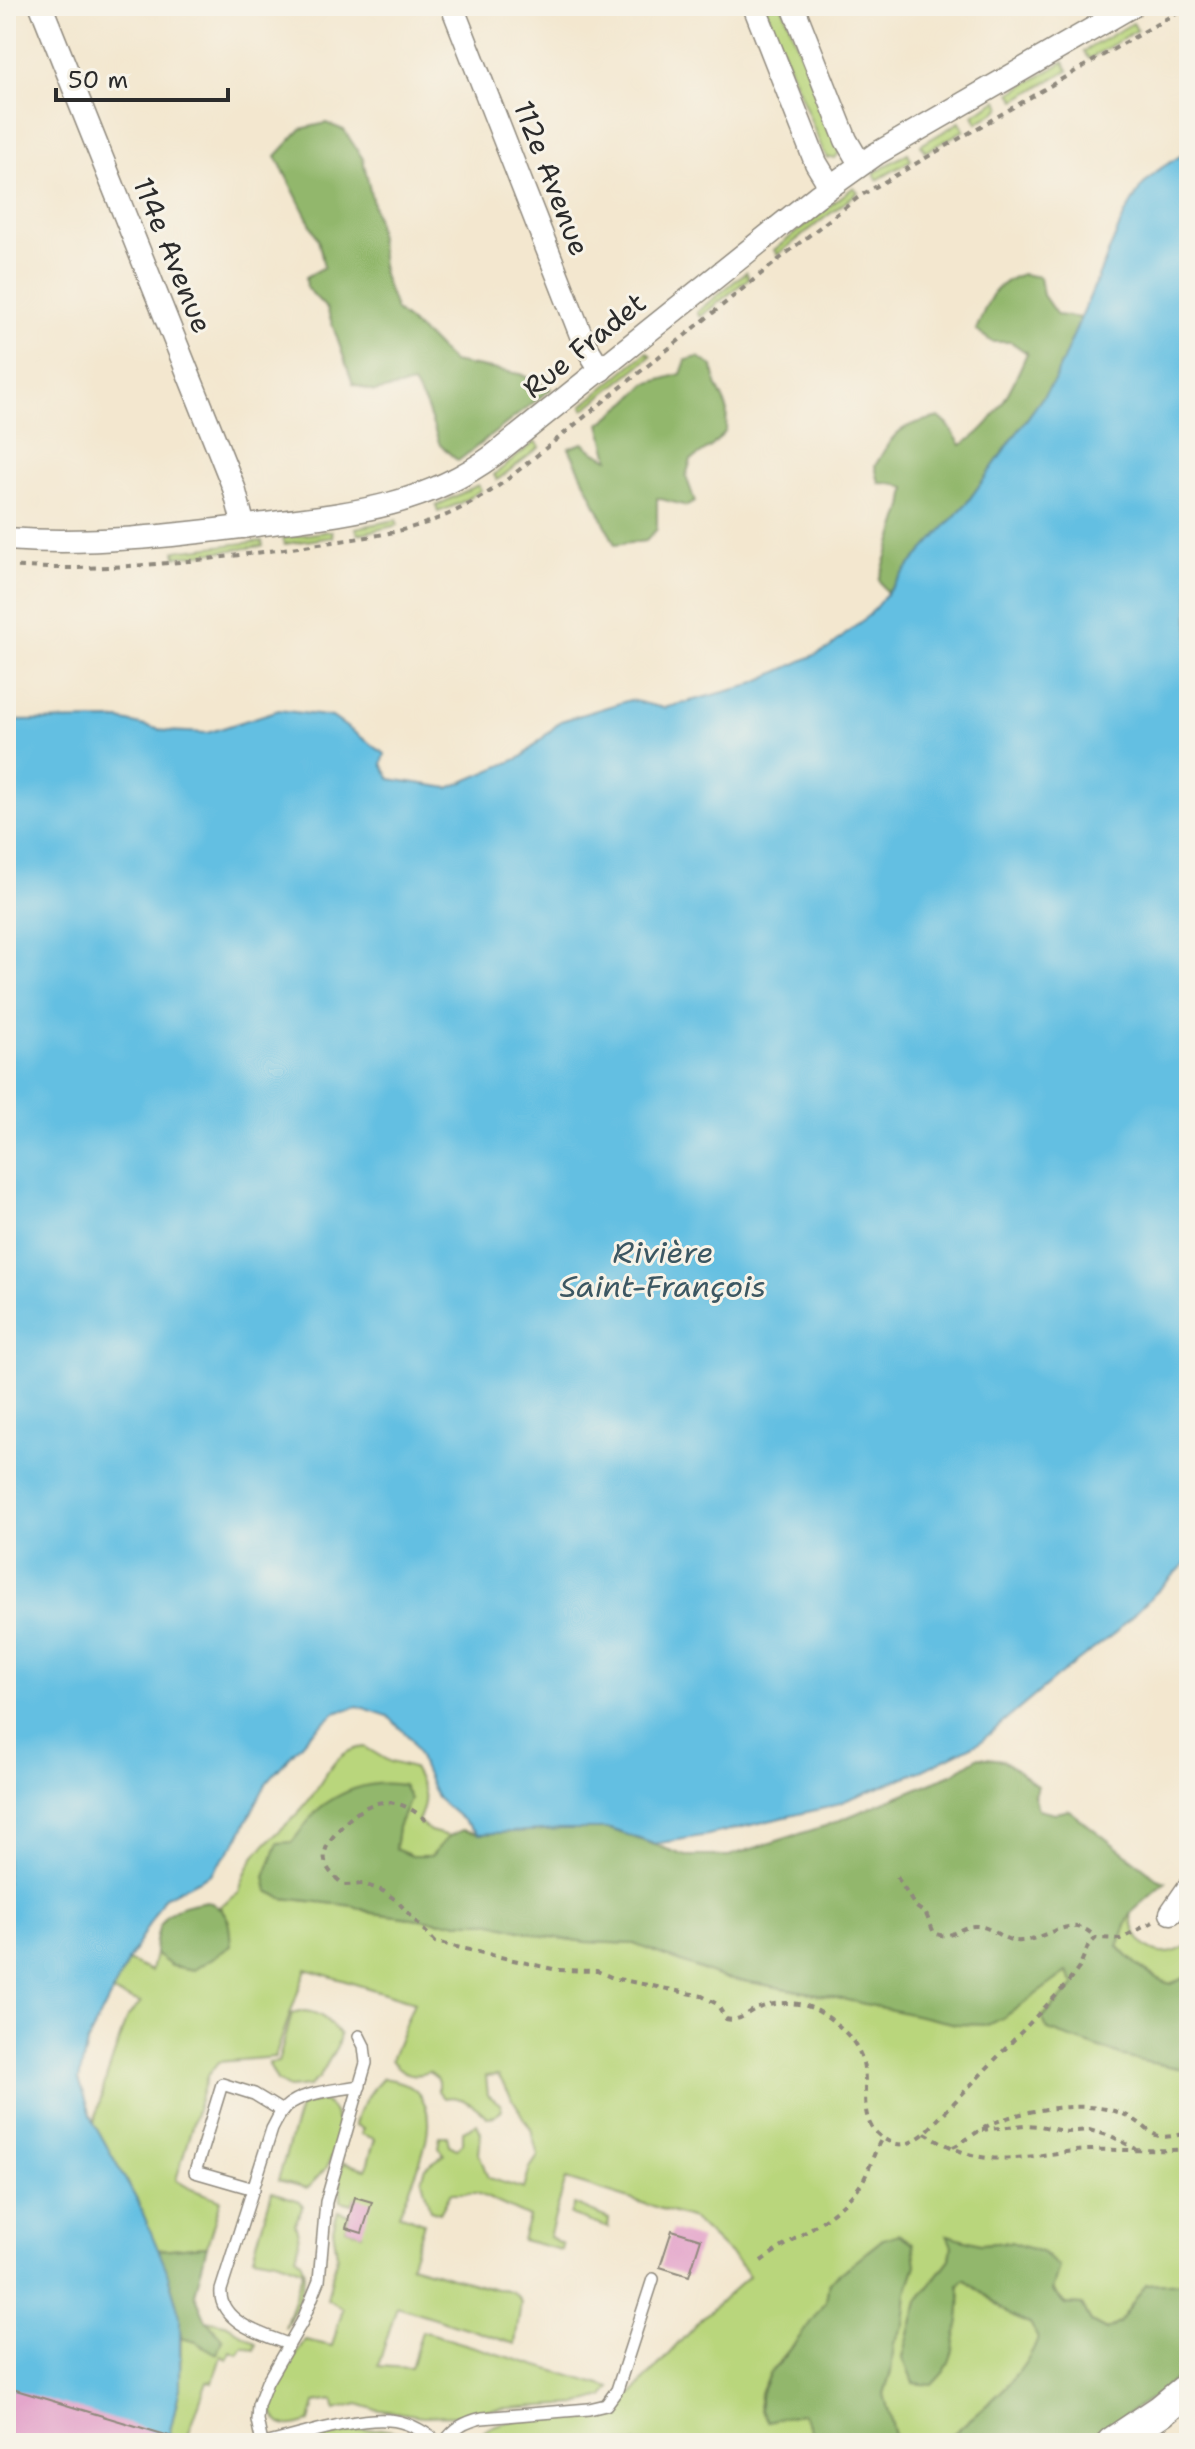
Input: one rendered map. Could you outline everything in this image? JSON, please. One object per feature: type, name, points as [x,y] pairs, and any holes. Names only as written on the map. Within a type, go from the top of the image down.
[{"type":"street","name":"114e Avenue","points":[[41,6],[234,488],[244,527]]},
{"type":"street","name":"112e Avenue","points":[[452,6],[584,343],[601,370]]},
{"type":"street","points":[[754,6],[816,163],[830,186]]},
{"type":"street","points":[[793,6],[846,140],[860,164]]},
{"type":"street","name":"Rue Fradet","points":[[6,539],[75,541],[149,538],[361,511],[435,490],[482,464],[860,164],[1103,13],[1132,6]]},
{"type":"street","points":[[1171,1913],[1189,1887]]},
{"type":"street","points":[[1113,2443],[1189,2388]]},
{"type":"lane","points":[[359,2036],[366,2063],[326,2202],[319,2281],[302,2322],[267,2382],[258,2405],[257,2420],[265,2443],[369,2420],[392,2419],[410,2425],[441,2443],[457,2427],[482,2418],[606,2405],[617,2390],[653,2279]]},
{"type":"lane","points":[[254,2189],[195,2172],[222,2084],[254,2094],[282,2111]]},
{"type":"lane","points":[[288,2344],[244,2325],[229,2313],[220,2299],[221,2290],[272,2129],[282,2111],[306,2097],[360,2086]]},
{"type":"path","name":"Rue Fradet","points":[[478,499],[504,482],[860,196],[1188,6]]},
{"type":"path","points":[[426,1820],[412,1809],[394,1803],[371,1804],[351,1815],[330,1840],[325,1850],[325,1862],[332,1875],[344,1885],[364,1884],[383,1891],[397,1901],[435,1942],[557,1970],[597,1971],[613,1978],[702,1996],[717,2004],[726,2019],[734,2021],[771,2005],[795,2003],[813,2008],[834,2022],[854,2042],[865,2072],[866,2115],[871,2128],[891,2143],[904,2145],[925,2133],[1066,1985],[1079,1968],[1088,1946],[1096,1938]]},
{"type":"path","points":[[897,1877],[915,1906],[926,1914],[934,1933],[942,1937],[951,1936],[969,1926],[981,1926],[1009,1940],[1022,1941],[1064,1927],[1080,1927],[1096,1938],[1120,1939],[1171,1913]]},
{"type":"path","points":[[953,2147],[1013,2116],[1088,2107],[1123,2114],[1158,2137],[1169,2138],[1189,2132]]},
{"type":"path","points":[[980,2131],[1024,2125],[1067,2132],[1089,2130],[1111,2136],[1139,2151]]},
{"type":"path","points":[[925,2133],[977,2156],[1000,2158],[1088,2150],[1189,2149]]},
{"type":"path","points":[[761,2261],[851,2197],[863,2181],[882,2138]]},
{"type":"green space","points":[[765,6],[782,6],[839,149],[835,158],[828,158],[823,151]]},
{"type":"green space","points":[[1133,23],[1137,30],[1089,59],[1084,51]]},
{"type":"green space","points":[[1064,62],[1068,70],[1016,100],[1011,93]]},
{"type":"green space","points":[[998,100],[1001,108],[977,123],[973,115]]},
{"type":"green space","points":[[960,122],[964,130],[925,152],[921,145]]},
{"type":"green space","points":[[326,123],[344,130],[363,159],[377,222],[383,275],[396,311],[452,362],[520,374],[551,389],[458,461],[440,445],[426,406],[413,384],[374,392],[353,384],[327,309],[307,288],[306,277],[324,267],[318,239],[276,156],[301,129]]},
{"type":"green space","points":[[908,153],[911,160],[877,180],[874,173]]},
{"type":"green space","points":[[854,187],[858,192],[777,255],[774,250]]},
{"type":"green space","points":[[746,272],[749,278],[700,317],[697,312]]},
{"type":"green space","points":[[1022,274],[1040,277],[1043,295],[1057,315],[1081,318],[1054,381],[966,504],[887,593],[879,580],[903,507],[906,488],[879,483],[875,466],[893,437],[906,427],[939,417],[961,445],[973,438],[993,417],[1009,392],[1027,353],[1011,342],[992,342],[976,330],[997,289]]},
{"type":"green space","points":[[647,352],[651,356],[584,410],[582,406]]},
{"type":"green space","points":[[698,357],[713,366],[716,384],[727,408],[726,431],[712,446],[691,460],[686,476],[695,502],[687,506],[657,498],[657,529],[646,541],[615,545],[569,448],[583,443],[609,459],[600,424],[646,384],[681,374],[686,360]]},
{"type":"green space","points":[[535,442],[540,447],[497,480],[494,475]]},
{"type":"green space","points":[[478,485],[481,490],[438,512],[436,506]]},
{"type":"green space","points":[[396,520],[398,525],[358,534],[356,528]]},
{"type":"green space","points":[[332,531],[333,537],[284,544],[283,538]]},
{"type":"green space","points":[[262,541],[263,546],[176,557],[175,551]]},
{"type":"green space","points":[[365,1747],[390,1762],[413,1768],[424,1794],[424,1806],[418,1821],[430,1831],[449,1836],[431,1856],[412,1856],[395,1850],[398,1827],[410,1799],[323,1805],[292,1842],[282,1898],[354,1906],[372,1913],[443,1922],[489,1922],[544,1936],[586,1942],[634,1944],[721,1977],[987,2025],[1003,2018],[1067,1972],[1075,1985],[1042,2017],[1132,2059],[1189,2070],[1189,2282],[1146,2284],[1119,2323],[1106,2330],[1091,2322],[1082,2305],[1065,2304],[1011,2242],[980,2244],[948,2235],[952,2246],[950,2259],[918,2301],[903,2357],[913,2383],[945,2370],[959,2317],[959,2285],[964,2279],[1011,2315],[1030,2324],[1038,2338],[1031,2354],[1010,2383],[943,2443],[897,2443],[884,2394],[891,2371],[894,2343],[904,2325],[907,2292],[916,2265],[883,2239],[829,2282],[827,2298],[820,2312],[773,2369],[759,2397],[760,2410],[768,2420],[802,2413],[817,2443],[476,2443],[485,2431],[500,2424],[604,2412],[618,2403],[625,2393],[631,2395],[701,2319],[749,2276],[693,2219],[566,2179],[549,2237],[562,2244],[561,2250],[522,2240],[529,2217],[477,2193],[451,2193],[440,2213],[430,2210],[422,2180],[426,2167],[444,2155],[438,2147],[440,2136],[447,2136],[449,2145],[457,2149],[463,2143],[463,2131],[477,2124],[481,2133],[479,2153],[488,2178],[524,2189],[530,2168],[538,2156],[531,2129],[498,2075],[486,2076],[488,2095],[500,2104],[502,2110],[496,2116],[487,2117],[462,2099],[444,2098],[438,2091],[438,2079],[429,2072],[413,2074],[403,2071],[391,2060],[414,2002],[306,1969],[275,2057],[218,2062],[207,2076],[176,2180],[221,2200],[207,2246],[158,2250],[139,2204],[94,2123],[127,2017],[141,2003],[112,1993],[128,1961],[151,1971],[155,1954],[172,1966],[229,1921],[220,1906],[239,1893],[257,1853],[295,1817],[336,1761],[353,1749]]},
{"type":"green space","points":[[979,1757],[1003,1760],[1038,1786],[1034,1795],[1038,1809],[1055,1813],[1069,1810],[1166,1882],[1131,1913],[1118,1946],[1142,1969],[1162,1981],[1170,1984],[1189,1976],[1189,2070],[1132,2059],[1048,2030],[1042,2018],[1075,1985],[1067,1972],[1003,2018],[987,2025],[956,2024],[721,1977],[634,1944],[586,1942],[544,1936],[489,1922],[443,1922],[372,1913],[354,1906],[282,1898],[268,1891],[265,1877],[278,1843],[292,1842],[316,1812],[334,1798],[372,1785],[403,1785],[410,1799],[398,1827],[395,1849],[412,1856],[431,1856],[449,1836],[462,1830],[480,1834],[610,1829],[686,1856],[729,1856],[828,1825],[952,1774]]},
{"type":"green space","points":[[207,1901],[225,1913],[231,1946],[194,1970],[172,1966],[155,1954],[158,1930],[167,1915],[183,1906]]},
{"type":"green space","points":[[1131,1913],[1137,1935],[1150,1949],[1168,1953],[1189,1944],[1189,1976],[1170,1984],[1148,1973],[1118,1946]]},
{"type":"green space","points":[[304,2011],[320,2016],[340,2035],[319,2078],[309,2086],[289,2088],[277,2081],[268,2063],[278,2062],[292,2014]]},
{"type":"green space","points":[[383,2078],[407,2085],[421,2097],[428,2114],[423,2154],[399,2214],[424,2223],[410,2265],[507,2290],[521,2302],[515,2344],[397,2306],[378,2366],[411,2368],[422,2331],[611,2388],[604,2397],[579,2404],[422,2416],[358,2404],[335,2410],[334,2400],[315,2403],[310,2422],[285,2426],[277,2420],[271,2406],[290,2363],[305,2340],[332,2346],[343,2308],[327,2299],[337,2255],[333,2229],[338,2211],[349,2215],[346,2228],[362,2233],[355,2197],[353,2204],[341,2201],[340,2175],[343,2163],[366,2169],[375,2139],[361,2134],[363,2128],[355,2125],[366,2100]]},
{"type":"green space","points":[[322,2101],[334,2113],[338,2130],[336,2148],[324,2171],[307,2188],[278,2180],[300,2108]]},
{"type":"green space","points":[[272,2192],[300,2201],[303,2206],[295,2224],[299,2240],[296,2256],[301,2263],[304,2272],[304,2281],[285,2328],[303,2270],[253,2256]]},
{"type":"green space","points":[[574,2204],[609,2219],[608,2228],[570,2215]]},
{"type":"green space","points":[[898,2234],[913,2243],[916,2265],[907,2292],[904,2325],[894,2343],[891,2371],[884,2394],[897,2443],[817,2443],[802,2413],[768,2421],[760,2410],[760,2396],[769,2374],[826,2301],[829,2282],[883,2239]]},
{"type":"green space","points":[[947,2235],[980,2244],[1011,2242],[1043,2253],[1059,2267],[1052,2291],[1065,2304],[1082,2305],[1091,2322],[1106,2330],[1119,2323],[1146,2284],[1189,2282],[1189,2368],[1154,2397],[1082,2443],[943,2443],[1010,2383],[1031,2354],[1038,2338],[1030,2324],[1011,2316],[965,2279],[959,2285],[958,2329],[945,2370],[932,2385],[913,2383],[903,2357],[918,2301],[950,2259],[952,2246]]},
{"type":"green space","points":[[207,2246],[195,2294],[206,2320],[222,2339],[217,2354],[196,2342],[181,2338],[174,2293],[158,2250]]},
{"type":"green space","points":[[206,2320],[229,2325],[256,2344],[254,2350],[243,2346],[238,2354],[230,2351],[227,2359],[221,2356],[213,2382],[207,2381],[186,2441],[169,2436],[180,2388],[181,2338],[196,2341],[222,2339]]},
{"type":"green space","points":[[380,2429],[402,2433],[423,2443],[300,2443],[354,2431]]},
{"type":"water","name":"Rivière Saint-François","points":[[1182,155],[1189,159],[1189,1560],[1116,1632],[980,1742],[923,1770],[829,1807],[708,1835],[654,1844],[610,1829],[479,1834],[437,1798],[411,1739],[388,1716],[358,1706],[335,1713],[308,1736],[267,1782],[236,1842],[211,1874],[164,1898],[87,2043],[79,2080],[94,2123],[139,2204],[166,2268],[180,2316],[180,2388],[167,2443],[6,2443],[6,721],[120,720],[166,731],[207,733],[279,710],[332,717],[385,754],[382,764],[390,779],[449,788],[522,757],[561,721],[630,700],[664,708],[747,686],[828,649],[870,614],[966,504],[1054,381],[1124,216],[1141,187],[1158,170]]},
{"type":"building","points":[[355,2197],[372,2202],[362,2233],[346,2228]]},
{"type":"building","points":[[672,2230],[701,2239],[689,2276],[660,2267]]},
{"type":"building","points":[[6,2387],[176,2438],[175,2443],[6,2443]]}]
